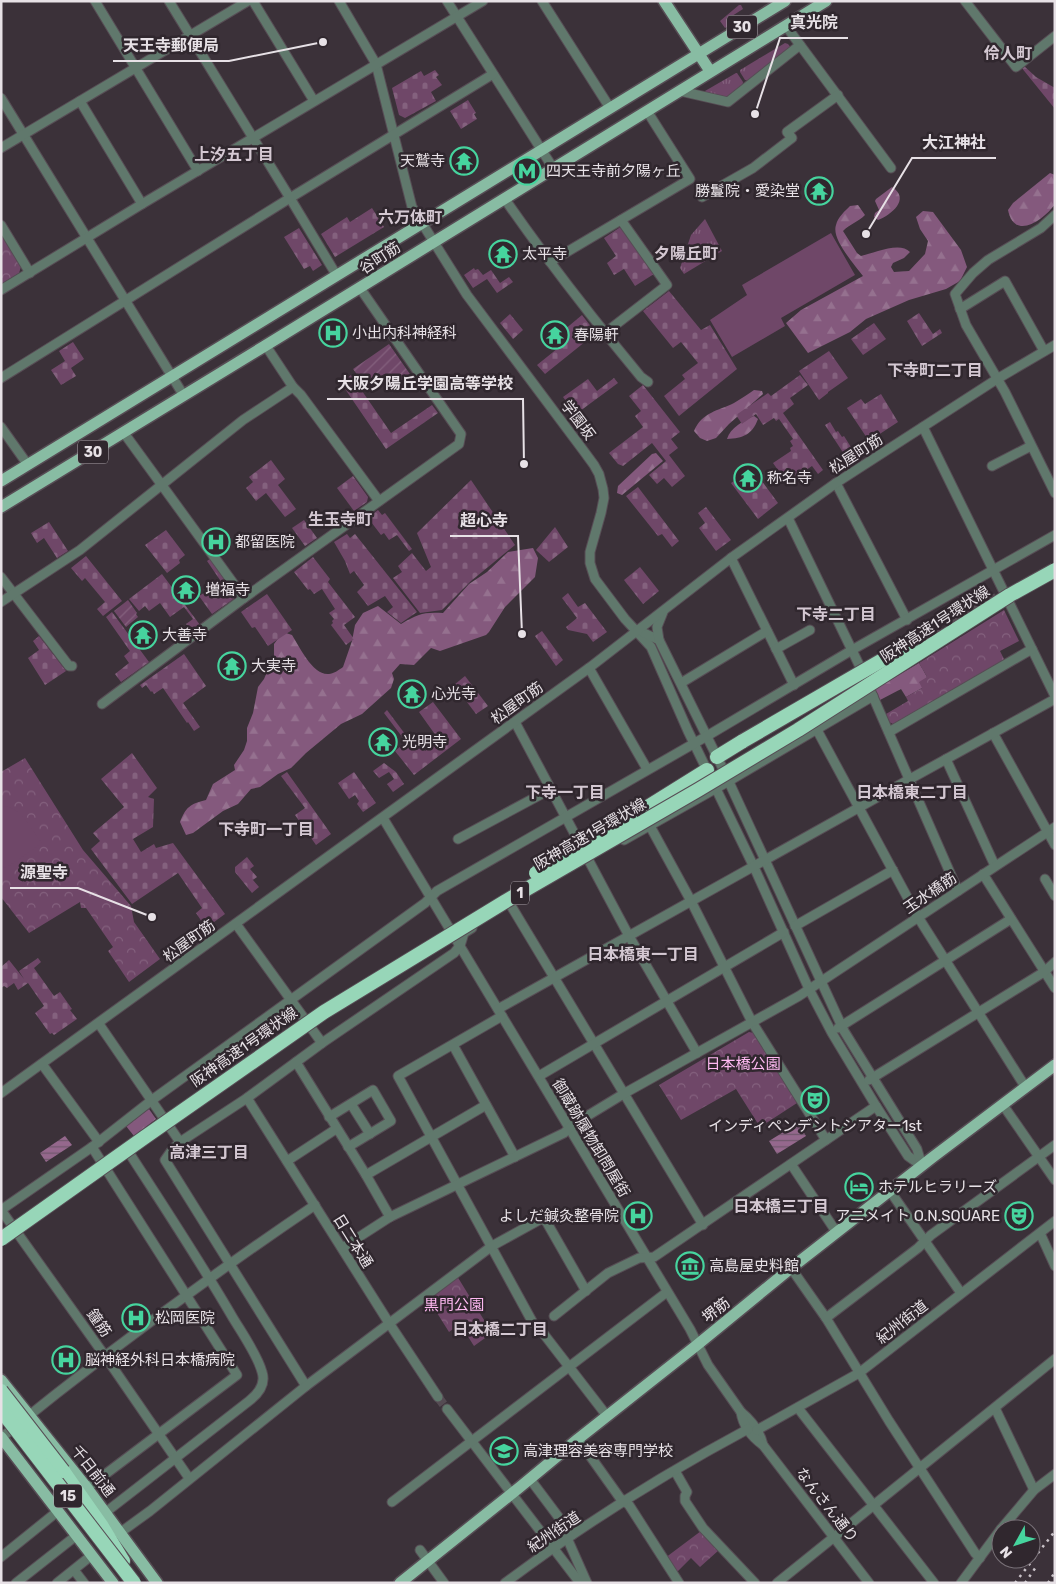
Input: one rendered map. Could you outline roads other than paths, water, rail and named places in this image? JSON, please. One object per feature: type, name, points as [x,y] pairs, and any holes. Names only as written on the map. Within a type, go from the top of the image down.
[{"type":"highway","name":"阪神高速1号環状線","points":[[1,1240],[137,1142],[324,1012],[498,906],[798,730],[1010,595],[1055,570]]},
{"type":"highway","points":[[717,757],[910,644]]},
{"type":"highway","points":[[324,1012],[444,928],[707,770]]},
{"type":"highway","points":[[1,1391],[63,1470],[96,1517],[135,1583]]},
{"type":"highway","name":"15","points":[[1,1410],[135,1583]]},
{"type":"main road","points":[[664,1],[710,72]]},
{"type":"main road","name":"谷町筋","points":[[1,481],[699,54],[769,6],[785,1]]},
{"type":"main road","name":"谷町筋","points":[[1,508],[826,1]]},
{"type":"main road","name":"堺筋","points":[[400,1583],[791,1268],[1055,1065]]},
{"type":"main road","name":"千日前通","points":[[1,1380],[88,1488],[157,1583]]},
{"type":"main road","points":[[1,1437],[113,1583]]},
{"type":"street","points":[[95,1],[198,171]]},
{"type":"street","points":[[169,1],[337,276]]},
{"type":"street","points":[[1,148],[248,1]]},
{"type":"street","points":[[254,1],[314,101]]},
{"type":"street","name":"学園坂","points":[[339,1],[376,64],[412,207],[466,295],[599,474],[604,498],[590,552],[591,568],[598,584],[625,619],[651,647],[694,743],[754,866],[809,989],[832,1033],[876,1106],[908,1156],[922,1166]]},
{"type":"street","points":[[447,1],[553,168]]},
{"type":"street","points":[[1,290],[483,1]]},
{"type":"street","points":[[542,1],[610,108]]},
{"type":"street","points":[[965,1],[1016,67],[1055,36]]},
{"type":"street","points":[[786,26],[891,168]]},
{"type":"street","points":[[680,91],[728,102],[800,45]]},
{"type":"street","points":[[1,378],[493,74]]},
{"type":"street","points":[[702,197],[753,168],[792,138],[788,132],[838,95]]},
{"type":"street","points":[[1,98],[184,396]]},
{"type":"street","points":[[80,100],[142,204]]},
{"type":"street","points":[[550,262],[690,179],[648,111]]},
{"type":"street","points":[[504,198],[550,262],[605,333],[641,378],[648,382]]},
{"type":"street","points":[[1055,215],[1041,228],[988,260],[972,274],[955,294],[966,325],[997,380],[1055,493]]},
{"type":"street","points":[[605,333],[667,285],[621,220]]},
{"type":"street","points":[[1,226],[30,273]]},
{"type":"street","points":[[960,309],[1005,281],[1044,351]]},
{"type":"street","points":[[102,704],[244,598],[459,444],[461,434],[360,288]]},
{"type":"street","name":"松屋町筋","points":[[1,1094],[589,668],[731,558],[836,483],[1055,344]]},
{"type":"street","points":[[266,346],[293,387],[301,395],[379,501]]},
{"type":"street","points":[[1,602],[80,550],[243,420],[293,387]]},
{"type":"street","points":[[533,1323],[398,1076],[453,1045],[554,977],[1055,698],[923,427]]},
{"type":"street","points":[[1,428],[28,465]]},
{"type":"street","points":[[124,433],[244,598]]},
{"type":"street","points":[[992,466],[1031,446]]},
{"type":"street","points":[[836,483],[907,620]]},
{"type":"street","points":[[788,518],[873,696],[958,891]]},
{"type":"street","points":[[1,1210],[96,1145],[152,1100],[425,903],[437,891],[707,736],[852,650],[1055,535]]},
{"type":"street","points":[[731,558],[794,685]]},
{"type":"street","points":[[1,577],[68,666],[72,666]]},
{"type":"street","points":[[663,611],[657,627],[659,640],[729,781],[842,1026],[917,1149],[922,1166]]},
{"type":"street","points":[[637,630],[659,640]]},
{"type":"street","points":[[776,649],[810,630]]},
{"type":"street","points":[[681,683],[767,631]]},
{"type":"street","points":[[889,732],[1032,649]]},
{"type":"street","points":[[589,668],[647,769]]},
{"type":"street","points":[[306,1386],[165,1160],[172,1150],[180,1142],[247,1098],[322,1043],[454,953],[460,946],[464,933],[510,904],[729,781],[873,696]]},
{"type":"street","points":[[514,722],[629,936],[697,1053]]},
{"type":"street","points":[[817,730],[918,917],[1026,1088]]},
{"type":"street","points":[[992,733],[1051,829],[1055,845]]},
{"type":"street","points":[[946,758],[995,866]]},
{"type":"street","points":[[458,839],[551,789]]},
{"type":"street","name":"御蔵跡履物卸問屋街","points":[[383,818],[690,1329],[697,1345]]},
{"type":"street","points":[[650,826],[691,901],[752,1022],[826,1140]]},
{"type":"street","name":"玉水橋筋","points":[[342,1248],[390,1217],[564,1133],[625,1094],[821,982],[1051,829]]},
{"type":"street","points":[[796,926],[892,870]]},
{"type":"street","points":[[983,874],[1055,988]]},
{"type":"street","points":[[1045,879],[1055,896]]},
{"type":"street","points":[[510,904],[703,1224]]},
{"type":"street","points":[[832,1033],[1011,919]]},
{"type":"street","points":[[236,924],[322,1043]]},
{"type":"street","points":[[539,1076],[784,932]]},
{"type":"street","points":[[863,1085],[1044,972],[1055,962]]},
{"type":"street","points":[[99,1024],[180,1142]]},
{"type":"street","points":[[453,1045],[515,1157]]},
{"type":"street","points":[[296,1062],[390,1217]]},
{"type":"street","points":[[42,1064],[96,1145],[237,1375],[88,1488]]},
{"type":"street","points":[[329,1117],[373,1090],[391,1121],[348,1148]]},
{"type":"street","name":"日二本通","points":[[247,1098],[438,1397]]},
{"type":"street","points":[[351,1104],[370,1134]]},
{"type":"street","points":[[366,1175],[486,1105]]},
{"type":"street","points":[[1003,1105],[1055,1180]]},
{"type":"street","points":[[554,1316],[608,1273],[639,1258],[654,1257],[876,1106]]},
{"type":"street","points":[[106,1512],[255,1396],[263,1380],[256,1358],[210,1278],[128,1151],[167,1123]]},
{"type":"street","points":[[287,1161],[336,1129]]},
{"type":"street","points":[[826,1318],[931,1235],[1055,1145]]},
{"type":"street","points":[[791,1164],[836,1233]]},
{"type":"street","points":[[890,1191],[961,1294]]},
{"type":"street","points":[[1,1437],[210,1278],[315,1205]]},
{"type":"street","name":"鐘筋","points":[[1,1210],[189,1478]]},
{"type":"street","points":[[121,1532],[306,1386],[492,1246],[541,1219],[546,1221],[586,1291]]},
{"type":"street","name":"紀州街道","points":[[505,1583],[553,1547],[707,1451],[798,1408],[859,1373],[1055,1221]]},
{"type":"street","points":[[1040,1233],[1055,1266]]},
{"type":"street","points":[[791,1268],[826,1318],[859,1373],[980,1558]]},
{"type":"street","points":[[392,1502],[667,1292]]},
{"type":"street","points":[[543,1332],[607,1416]]},
{"type":"street","name":"なんさん通り","points":[[697,1345],[708,1365],[742,1412],[749,1418],[753,1430],[760,1436],[763,1445],[869,1583]]},
{"type":"street","points":[[777,1583],[1055,1359]]},
{"type":"street","points":[[798,1408],[934,1583]]},
{"type":"street","points":[[994,1408],[1034,1490]]},
{"type":"street","points":[[447,1409],[580,1583]]},
{"type":"street","points":[[578,1439],[620,1498],[629,1505],[679,1583]]},
{"type":"street","points":[[675,1471],[687,1492],[685,1501],[704,1528],[755,1583]]},
{"type":"street","points":[[1009,1519],[1034,1490],[1055,1474]]},
{"type":"street","points":[[530,1479],[570,1536],[587,1583]]},
{"type":"street","points":[[1,1557],[58,1511]]},
{"type":"street","points":[[16,1583],[77,1535]]},
{"type":"street","points":[[961,1583],[991,1543]]},
{"type":"street","points":[[420,1550],[444,1583]]},
{"type":"street","points":[[58,1583],[92,1555]]},
{"type":"street","points":[[74,1570],[84,1583]]},
{"type":"tunnel","points":[[910,644],[962,612],[1000,599]]},
{"type":"tunnel","points":[[438,1397],[447,1409]]},
{"type":"railway","points":[[1015,1583],[1055,1531]]},
{"type":"railway","points":[[1025,1583],[1035,1569]]},
{"type":"railway","points":[[1048,1583],[1055,1572]]},
{"type":"place","name":"天王寺郵便局","points":[[323,42]]},
{"type":"place","name":"真光院","points":[[755,114]]},
{"type":"place","name":"天鷲寺","points":[[464,161]]},
{"type":"place","name":"四天王寺前夕陽ヶ丘","points":[[527,171]]},
{"type":"place","name":"勝鬘院・愛染堂","points":[[819,191]]},
{"type":"place","name":"大江神社","points":[[866,234]]},
{"type":"place","name":"太平寺","points":[[503,254]]},
{"type":"place","name":"小出内科神経科","points":[[333,333]]},
{"type":"place","name":"春陽軒","points":[[555,335]]},
{"type":"place","name":"大阪夕陽丘学園高等学校","points":[[524,464]]},
{"type":"place","name":"称名寺","points":[[748,478]]},
{"type":"place","name":"都留医院","points":[[216,542]]},
{"type":"place","name":"増福寺","points":[[186,590]]},
{"type":"place","name":"超心寺","points":[[522,634]]},
{"type":"place","name":"大善寺","points":[[143,635]]},
{"type":"place","name":"大実寺","points":[[232,666]]},
{"type":"place","name":"心光寺","points":[[412,694]]},
{"type":"place","name":"光明寺","points":[[383,742]]},
{"type":"place","name":"源聖寺","points":[[152,917]]},
{"type":"place","name":"インディペンデントシアター1st","points":[[815,1100]]},
{"type":"place","name":"ホテルヒラリーズ","points":[[859,1187]]},
{"type":"place","name":"よしだ鍼灸整骨院","points":[[638,1216]]},
{"type":"place","name":"アニメイト O.N.SQUARE","points":[[1019,1216]]},
{"type":"place","name":"高島屋史料館","points":[[690,1266]]},
{"type":"place","name":"松岡医院","points":[[136,1318]]},
{"type":"place","name":"脳神経外科日本橋病院","points":[[66,1360]]},
{"type":"place","name":"高津理容美容専門学校","points":[[504,1451]]},
{"type":"district","name":"伶人町","points":[[1008,53]]},
{"type":"district","name":"上汐五丁目","points":[[234,154]]},
{"type":"district","name":"六万体町","points":[[410,217]]},
{"type":"district","name":"夕陽丘町","points":[[686,253]]},
{"type":"district","name":"下寺町二丁目","points":[[935,370]]},
{"type":"district","name":"生玉寺町","points":[[340,519]]},
{"type":"district","name":"下寺二丁目","points":[[836,614]]},
{"type":"district","name":"下寺一丁目","points":[[565,792]]},
{"type":"district","name":"日本橋東二丁目","points":[[912,792]]},
{"type":"district","name":"下寺町一丁目","points":[[266,829]]},
{"type":"district","name":"日本橋東一丁目","points":[[643,954]]},
{"type":"district","name":"高津三丁目","points":[[209,1152]]},
{"type":"district","name":"日本橋三丁目","points":[[781,1206]]},
{"type":"district","name":"日本橋二丁目","points":[[500,1329]]},
{"type":"park label","name":"日本橋公園","points":[[743,1064]]},
{"type":"park label","name":"黒門公園","points":[[454,1305]]}]
